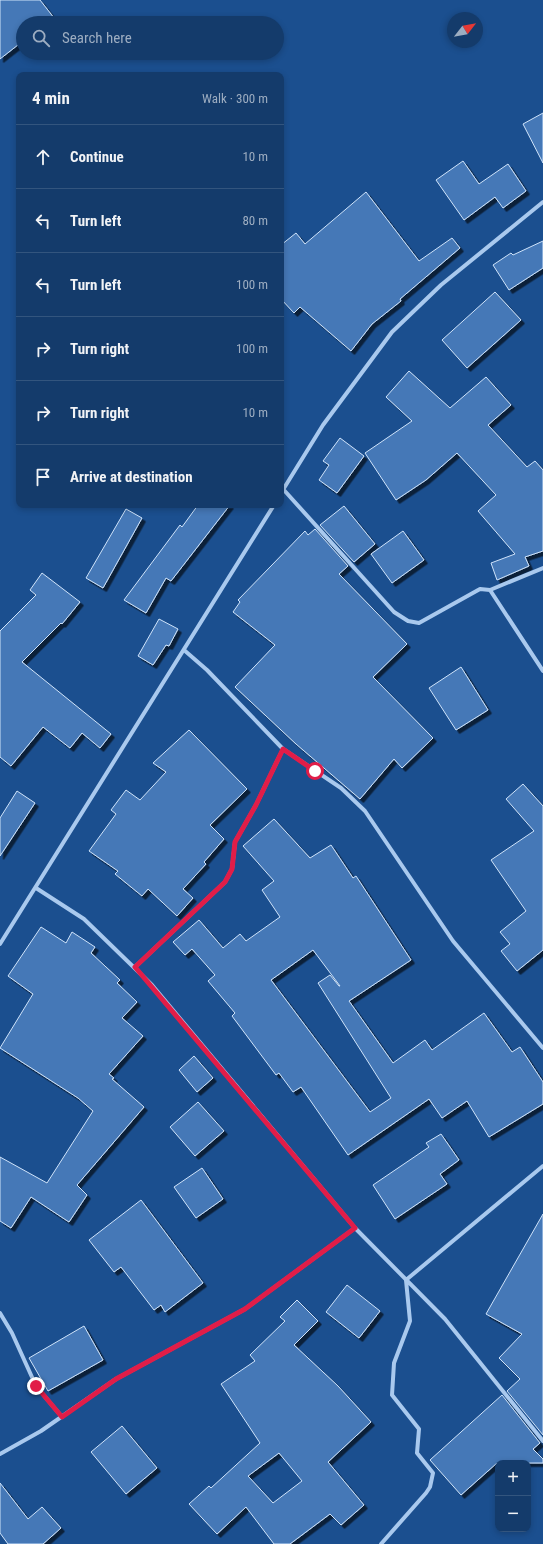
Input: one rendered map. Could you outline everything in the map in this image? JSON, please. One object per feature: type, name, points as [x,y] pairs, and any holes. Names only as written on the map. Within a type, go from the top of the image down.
[{"type":"street","points":[[284,488],[323,425],[392,332],[441,285],[543,202]]},
{"type":"street","points":[[284,493],[394,612],[408,621],[419,622],[480,589],[490,590],[543,568]]},
{"type":"street","points":[[0,944],[272,508]]},
{"type":"street","points":[[490,590],[543,671]]},
{"type":"street","points":[[184,650],[207,670],[283,749],[341,788],[365,811],[454,941],[543,1048]]},
{"type":"street","points":[[135,967],[225,882],[232,869],[235,842],[256,805],[283,749]]},
{"type":"street","points":[[36,888],[84,919],[135,967],[355,1228],[445,1319],[543,1441]]},
{"type":"street","points":[[406,1280],[543,1166]]},
{"type":"street","points":[[0,1454],[41,1431],[116,1379],[245,1309],[355,1228]]},
{"type":"street","points":[[381,1544],[426,1493],[430,1487],[433,1473],[417,1453],[419,1429],[392,1395],[394,1363],[410,1321],[406,1280]]},
{"type":"street","points":[[0,1312],[12,1333],[36,1386],[62,1417]]},
{"type":"building","points":[[0,0],[40,0],[53,16],[16,16],[16,46],[0,59]]},
{"type":"building","points":[[543,113],[543,163],[523,124]]},
{"type":"building","points":[[463,161],[479,184],[508,164],[526,191],[503,208],[495,197],[464,220],[436,180]]},
{"type":"building","points":[[366,192],[419,261],[452,238],[460,248],[400,299],[401,301],[372,324],[351,351],[300,307],[294,313],[284,302],[284,243],[296,233],[305,244]]},
{"type":"building","points":[[543,241],[543,268],[509,290],[493,265],[511,253],[513,255]]},
{"type":"building","points":[[495,292],[521,320],[467,368],[442,340]]},
{"type":"building","points":[[409,371],[450,408],[486,377],[511,405],[488,425],[527,467],[535,461],[543,470],[543,551],[525,557],[529,566],[497,580],[491,563],[515,554],[478,511],[496,495],[457,453],[426,480],[396,500],[365,453],[412,421],[386,397]]},
{"type":"building","points":[[340,438],[364,456],[337,493],[319,480],[329,465],[323,461]]},
{"type":"building","points":[[344,506],[375,544],[354,562],[320,525]]},
{"type":"building","points":[[196,508],[228,508],[171,581],[166,578],[146,613],[124,600],[180,525],[182,527]]},
{"type":"building","points":[[126,509],[142,518],[103,588],[86,578]]},
{"type":"building","points":[[315,529],[348,566],[339,574],[407,644],[373,677],[433,738],[402,768],[394,759],[360,799],[296,744],[235,687],[275,645],[233,612],[240,602],[238,600],[305,531],[308,535]]},
{"type":"building","points":[[403,531],[424,560],[392,583],[371,554]]},
{"type":"building","points":[[42,573],[80,602],[62,624],[61,623],[22,662],[111,734],[100,748],[82,733],[70,748],[43,727],[11,766],[0,757],[0,631],[36,595],[30,590]]},
{"type":"building","points":[[159,619],[178,629],[169,646],[166,645],[153,665],[138,656]]},
{"type":"building","points":[[461,667],[488,710],[456,730],[429,688]]},
{"type":"building","points":[[189,730],[247,789],[210,825],[224,839],[204,862],[206,864],[183,889],[193,898],[177,916],[148,889],[142,896],[115,874],[118,871],[89,851],[116,814],[111,810],[126,790],[140,800],[166,772],[153,763]]},
{"type":"building","points":[[523,784],[543,806],[543,950],[517,971],[501,951],[510,944],[500,932],[526,911],[491,860],[534,831],[506,799]]},
{"type":"building","points":[[17,791],[35,803],[0,856],[0,818]]},
{"type":"building","points":[[274,819],[310,858],[331,845],[353,878],[356,876],[411,960],[349,1001],[393,1063],[425,1040],[432,1050],[484,1013],[512,1052],[520,1047],[543,1082],[543,1104],[489,1137],[467,1101],[442,1118],[429,1099],[348,1155],[301,1087],[293,1092],[279,1073],[276,1075],[232,1016],[235,1013],[208,981],[215,975],[192,949],[185,955],[173,942],[199,920],[223,948],[240,934],[246,941],[280,917],[262,890],[274,881],[243,846]],"holes":[[[313,950],[340,986],[330,975],[318,983],[391,1098],[370,1112],[271,980]]]},
{"type":"building","points":[[41,927],[66,943],[72,932],[95,947],[91,953],[120,980],[117,983],[137,1002],[122,1018],[143,1036],[109,1074],[114,1078],[112,1079],[144,1107],[77,1185],[87,1195],[69,1222],[31,1197],[11,1228],[0,1221],[0,1157],[47,1183],[93,1111],[78,1098],[0,1048],[33,994],[8,976]]},
{"type":"building","points":[[194,1056],[213,1078],[197,1092],[179,1070]]},
{"type":"building","points":[[198,1102],[224,1131],[195,1156],[170,1127]]},
{"type":"building","points":[[441,1134],[459,1160],[440,1174],[447,1184],[395,1219],[373,1185],[429,1147],[426,1143]]},
{"type":"building","points":[[202,1168],[223,1199],[196,1218],[174,1187]]},
{"type":"building","points":[[141,1200],[203,1283],[165,1312],[161,1305],[154,1310],[121,1267],[114,1272],[89,1240]]},
{"type":"building","points":[[543,1214],[543,1435],[507,1391],[520,1379],[499,1358],[522,1334],[486,1314]]},
{"type":"building","points":[[347,1285],[380,1311],[359,1338],[326,1312]]},
{"type":"building","points":[[297,1300],[318,1321],[294,1345],[338,1386],[371,1422],[328,1462],[364,1505],[341,1525],[330,1514],[290,1544],[274,1544],[246,1507],[217,1534],[189,1504],[209,1486],[211,1488],[260,1443],[221,1384],[255,1361],[250,1355],[285,1321],[280,1317]],"holes":[[[279,1453],[302,1481],[273,1503],[248,1476]]]},
{"type":"building","points":[[84,1326],[103,1360],[48,1391],[29,1358]]},
{"type":"building","points":[[502,1395],[540,1443],[533,1449],[543,1459],[543,1463],[531,1463],[531,1460],[495,1460],[495,1465],[461,1495],[430,1460]]},
{"type":"building","points":[[122,1426],[157,1468],[126,1494],[91,1452]]},
{"type":"building","points":[[0,1483],[28,1519],[42,1507],[61,1528],[43,1544],[8,1544],[0,1533]]},
{"type":"route","points":[[36,1386],[62,1417],[116,1379],[245,1309],[355,1228],[152,985],[135,967],[225,882],[232,869],[235,842],[256,805],[283,749],[315,771]]}]
